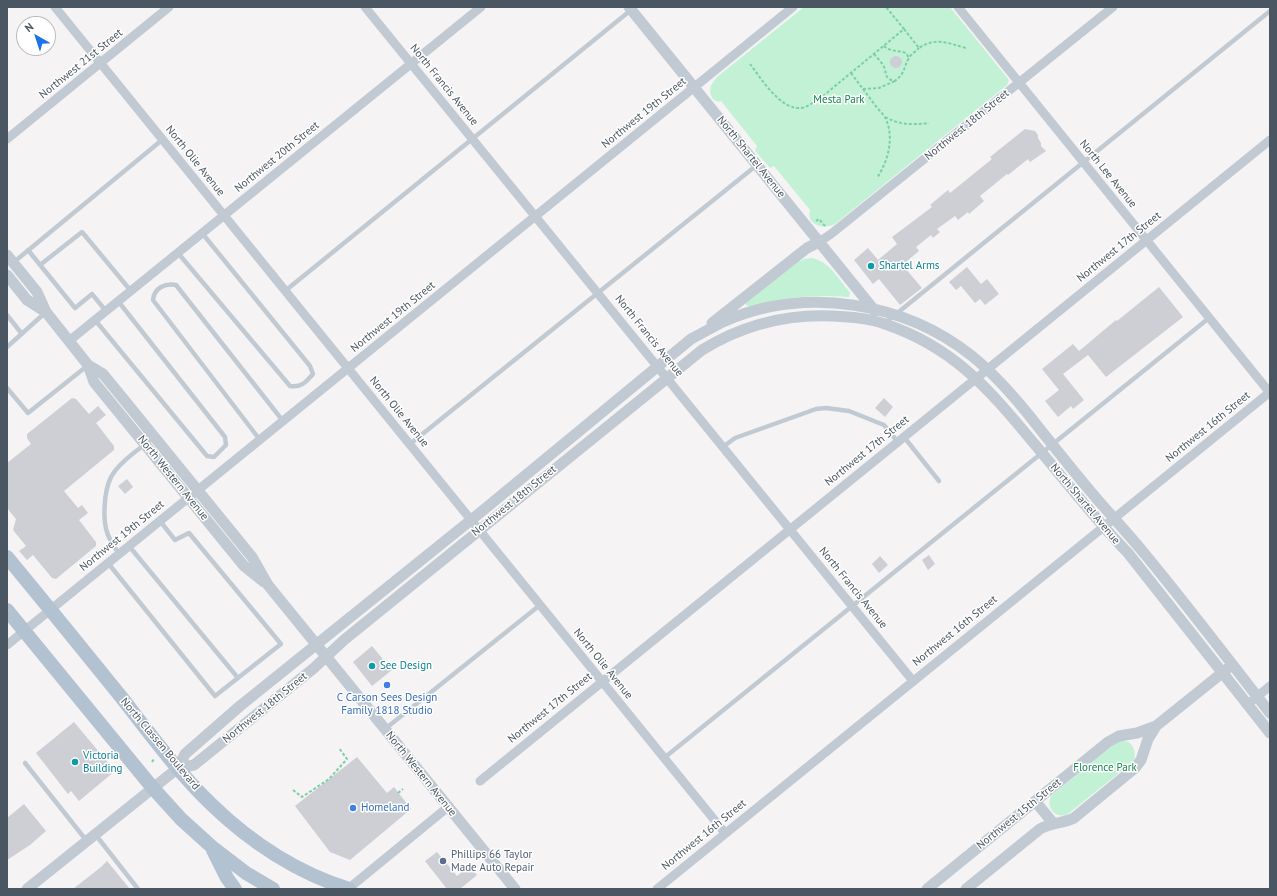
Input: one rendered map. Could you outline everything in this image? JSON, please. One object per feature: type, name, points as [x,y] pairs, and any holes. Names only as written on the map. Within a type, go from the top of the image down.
[{"type":"main road","name":"North Classen Boulevard","points":[[7,557],[178,768],[210,803],[244,833],[292,864],[348,889]]},
{"type":"main road","points":[[7,610],[152,787],[181,819],[212,847],[246,873],[273,889]]},
{"type":"main road","points":[[212,847],[227,878],[235,889]]},
{"type":"street","name":"North Olie Avenue","points":[[55,7],[725,833]]},
{"type":"street","name":"Northwest 21st Street","points":[[7,139],[169,7]]},
{"type":"street","name":"North Francis Avenue","points":[[365,7],[913,681]]},
{"type":"street","name":"Northwest 20th Street","points":[[69,341],[481,7]]},
{"type":"street","name":"Northwest 19th Street","points":[[7,645],[793,7]]},
{"type":"street","name":"North Lee Avenue","points":[[958,7],[1270,393]]},
{"type":"street","name":"Northwest 18th Street","points":[[819,242],[831,234],[1113,7]]},
{"type":"street","name":"North Shartel Avenue","points":[[632,8],[694,88],[885,324],[929,343],[946,353],[976,378],[996,398],[1103,527],[1128,553],[1270,733]]},
{"type":"street","name":"Northwest 17th Street","points":[[480,781],[1270,140]]},
{"type":"street","points":[[691,339],[807,248],[819,242]]},
{"type":"street","name":"North Western Avenue","points":[[10,259],[37,292],[46,312],[88,365],[103,374],[188,498],[244,566],[268,585]]},
{"type":"street","name":"North Western Avenue","points":[[7,275],[27,300],[46,312]]},
{"type":"street","name":"Northwest 18th Street","points":[[178,768],[185,754],[256,692],[471,520],[691,339],[726,321],[761,309],[811,303],[836,303],[872,308]]},
{"type":"street","name":"North Shartel Avenue","points":[[872,308],[896,315],[923,326],[948,339],[972,356],[1006,388],[1146,556],[1270,712]]},
{"type":"street","name":"Northwest 18th Street","points":[[27,889],[152,787],[178,768],[194,765],[326,657],[344,640],[702,350],[735,333],[767,322],[794,317],[823,316],[861,318],[885,324]]},
{"type":"street","name":"Northwest 16th Street","points":[[657,889],[1270,393]]},
{"type":"street","name":"North Western Avenue","points":[[150,441],[198,490],[252,557],[268,585],[515,889]]},
{"type":"street","name":"Northwest 15th Street","points":[[927,889],[1108,742],[1119,736],[1138,733],[1156,726],[1232,665]]},
{"type":"street","points":[[1247,704],[1270,686]]},
{"type":"street","points":[[256,692],[267,706]]},
{"type":"street","name":"Northwest 15th Street","points":[[966,889],[1040,829],[1053,823],[1064,822],[1074,818],[1135,768],[1141,760],[1148,739],[1156,726]]},
{"type":"street","points":[[1036,801],[1053,823]]},
{"type":"street","points":[[348,889],[448,807]]},
{"type":"lane","points":[[285,291],[632,8]]},
{"type":"lane","points":[[885,324],[1270,11]]},
{"type":"lane","points":[[10,259],[28,250],[162,140]]},
{"type":"lane","points":[[410,444],[757,165]]},
{"type":"lane","points":[[40,265],[82,232],[131,291]]},
{"type":"lane","points":[[178,253],[290,386],[297,387],[305,383],[313,374],[310,366],[202,233]]},
{"type":"lane","points":[[28,250],[75,308],[92,294],[106,311]]},
{"type":"lane","points":[[260,440],[153,300],[154,294],[161,287],[169,284],[176,285],[284,421]]},
{"type":"lane","points":[[95,320],[206,456],[214,457],[226,445],[225,437],[118,302]]},
{"type":"lane","points":[[7,347],[46,312]]},
{"type":"lane","points":[[7,315],[22,334]]},
{"type":"lane","points":[[664,758],[1210,318]]},
{"type":"lane","points":[[7,388],[28,413],[88,365]]},
{"type":"lane","points":[[723,447],[735,438],[816,409],[826,408],[849,411],[884,425],[901,440],[939,481]]},
{"type":"lane","points":[[119,554],[107,535],[104,518],[106,495],[111,478],[118,469],[150,441]]},
{"type":"lane","points":[[108,564],[215,696],[281,644],[189,533],[175,540],[160,521]]},
{"type":"lane","points":[[129,546],[238,678]]},
{"type":"lane","points":[[385,730],[540,605]]},
{"type":"lane","points":[[25,763],[138,889]]},
{"type":"path","points":[[886,7],[918,48]]},
{"type":"path","points":[[750,64],[777,98],[785,105],[794,108],[801,108],[823,96],[904,29]]},
{"type":"path","points":[[863,90],[879,88],[895,81],[905,70],[909,58],[918,48],[927,43],[935,42],[966,48]]},
{"type":"path","points":[[884,46],[892,51],[906,53],[909,58]]},
{"type":"path","points":[[874,54],[884,67],[885,75],[890,80],[895,81]]},
{"type":"path","points":[[851,73],[885,117],[901,124],[928,124]]},
{"type":"path","points":[[877,178],[883,169],[889,153],[890,142],[885,117]]},
{"type":"path","points":[[819,219],[826,227]]},
{"type":"path","points":[[293,790],[302,797],[329,779],[347,759],[339,748]]},
{"type":"path","points":[[398,793],[403,789]]},
{"type":"green space","name":"Mesta Park","points":[[804,7],[950,7],[1009,80],[1007,85],[831,226],[821,226],[813,223],[809,215],[810,210],[774,166],[770,168],[755,151],[757,146],[721,101],[718,102],[713,99],[710,93],[712,85],[717,77]]},
{"type":"green space","points":[[811,258],[823,262],[832,270],[850,293],[849,297],[798,297],[749,307],[746,305],[746,302],[798,262]]},
{"type":"green space","name":"Florence Park","points":[[1120,741],[1128,742],[1133,746],[1135,753],[1134,761],[1069,813],[1061,816],[1053,812],[1050,804],[1052,795],[1115,743]]},
{"type":"building","points":[[898,56],[901,57],[901,67],[894,68],[891,67],[890,60],[891,57]]},
{"type":"building","points":[[1025,129],[1035,131],[1038,135],[1041,146],[1046,151],[1030,162],[1028,159],[980,196],[984,201],[969,214],[968,212],[958,220],[955,216],[937,229],[940,232],[933,238],[931,235],[916,247],[919,251],[907,261],[910,264],[905,268],[922,288],[900,305],[879,279],[873,284],[854,260],[868,248],[878,260],[897,244],[892,237],[932,207],[930,205],[948,190],[950,193],[992,159],[990,157]]},
{"type":"building","points":[[967,267],[981,284],[987,279],[999,294],[985,305],[980,299],[975,303],[961,286],[956,290],[949,282]]},
{"type":"building","points":[[1159,287],[1183,317],[1106,377],[1088,355],[1063,374],[1084,400],[1073,409],[1071,406],[1058,417],[1045,401],[1059,390],[1042,369],[1073,344],[1079,351]]},
{"type":"building","points":[[72,398],[76,399],[89,414],[98,406],[106,415],[96,423],[114,446],[114,450],[64,491],[78,508],[82,505],[88,513],[79,520],[96,542],[96,546],[56,579],[52,578],[33,555],[27,560],[19,551],[26,546],[13,530],[16,519],[7,508],[7,463],[31,444],[27,438],[27,434]]},
{"type":"building","points":[[884,398],[893,407],[885,417],[875,408]]},
{"type":"building","points":[[127,479],[133,487],[125,494],[118,486]]},
{"type":"building","points":[[929,555],[935,564],[928,570],[922,560]]},
{"type":"building","points":[[880,556],[888,565],[879,573],[872,564]]},
{"type":"building","name":"See Design","points":[[372,646],[392,670],[372,686],[353,662]]},
{"type":"building","name":"Victoria Building","points":[[74,722],[115,771],[79,801],[71,791],[68,794],[36,753]]},
{"type":"building","name":"Homeland","points":[[357,757],[387,793],[394,787],[411,809],[350,860],[330,852],[295,806]]},
{"type":"building","points":[[24,804],[46,831],[30,845],[7,860],[7,818]]},
{"type":"building","points":[[437,852],[457,876],[469,866],[477,875],[460,889],[447,889],[425,861]]},
{"type":"building","points":[[107,861],[130,889],[73,889],[101,867]]},
{"type":"place","name":"Shartel Arms","points":[[871,266]]},
{"type":"place","name":"See Design","points":[[372,666]]},
{"type":"place","name":"C Carson Sees Design Family 1818 Studio","points":[[387,685]]},
{"type":"place","name":"Victoria Building","points":[[75,762]]},
{"type":"place","name":"Homeland","points":[[353,808]]},
{"type":"place","name":"Phillips 66 Taylor Made Auto Repair","points":[[443,861]]}]
